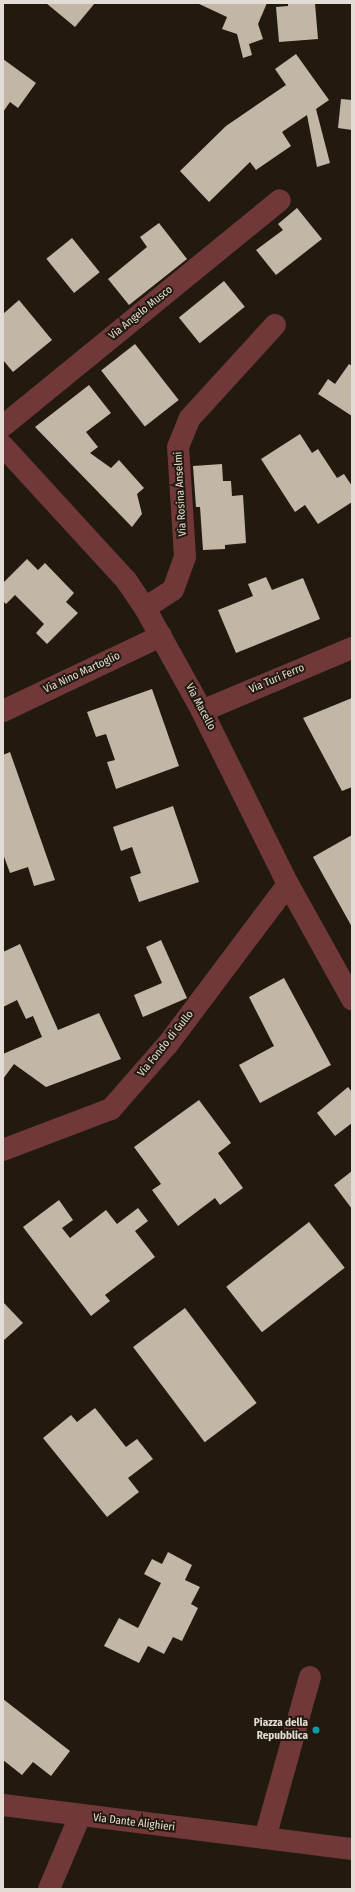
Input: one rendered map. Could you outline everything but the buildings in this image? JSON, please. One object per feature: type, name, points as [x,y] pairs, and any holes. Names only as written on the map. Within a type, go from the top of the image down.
[{"type":"street","name":"Via Angelo Musco","points":[[3,426],[280,200]]},
{"type":"street","name":"Via Rosina Anselmi","points":[[145,608],[173,590],[185,557],[178,447],[190,418],[274,325]]},
{"type":"street","name":"Via Macello","points":[[3,446],[126,580],[145,608],[202,711],[288,884],[352,999]]},
{"type":"street","name":"Via Nino Martoglio","points":[[3,711],[161,636]]},
{"type":"street","name":"Via Turi Ferro","points":[[202,711],[352,648]]},
{"type":"street","name":"Via Fondo di Gullo","points":[[3,1150],[111,1109],[168,1044],[288,884]]},
{"type":"street","points":[[265,1838],[310,1677]]},
{"type":"street","name":"Via Dante Alighieri","points":[[3,1804],[80,1816],[352,1849]]},
{"type":"street","points":[[49,1889],[80,1816]]},
{"type":"place","name":"Piazza della Repubblica","points":[[316,1730]]}]
